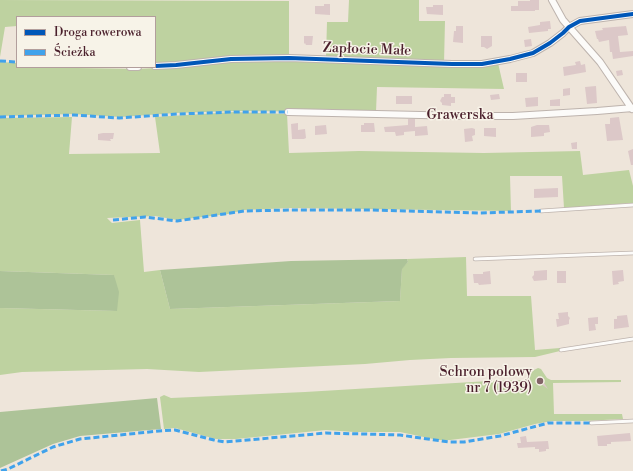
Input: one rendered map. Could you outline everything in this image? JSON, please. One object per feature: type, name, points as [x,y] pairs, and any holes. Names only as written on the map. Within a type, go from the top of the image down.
[{"type":"street","points":[[552,0],[560,15],[610,75],[632,109]]},
{"type":"street","points":[[569,26],[575,22],[587,19],[633,14]]},
{"type":"street","name":"Zapłocie Małe","points":[[156,66],[231,59],[289,58],[482,64],[533,53],[550,43],[563,33],[569,26]]},
{"type":"street","name":"Grawerska","points":[[288,112],[513,116],[632,109]]},
{"type":"lane","points":[[541,211],[633,205]]},
{"type":"lane","points":[[475,259],[633,252]]},
{"type":"lane","points":[[561,350],[633,339]]},
{"type":"lane","points":[[591,423],[633,421]]},
{"type":"green space","points":[[0,0],[289,1],[289,57],[156,65],[156,16],[16,16],[16,26],[5,27],[0,57]]},
{"type":"green space","points":[[349,0],[419,0],[419,21],[445,21],[444,63],[326,57],[327,22],[348,22]]},
{"type":"green space","points":[[231,60],[498,63],[504,89],[377,87],[376,112],[234,111],[120,117],[73,114],[0,116],[0,62],[16,63],[16,68],[137,69],[177,67]]},
{"type":"green space","points":[[234,112],[287,114],[289,153],[359,151],[484,153],[580,151],[583,175],[629,170],[633,186],[633,203],[564,208],[562,176],[510,176],[511,211],[291,208],[244,210],[228,214],[177,220],[155,216],[107,218],[112,223],[140,220],[144,272],[160,270],[170,309],[400,301],[402,268],[408,262],[407,259],[466,257],[467,296],[531,296],[535,350],[560,348],[560,351],[535,357],[451,358],[365,364],[199,372],[147,369],[22,372],[0,375],[0,308],[117,311],[114,275],[0,271],[0,118],[72,117],[69,154],[160,153],[155,117]]},
{"type":"green space","points":[[407,259],[408,262],[402,269],[400,301],[170,309],[160,270],[291,261]]},
{"type":"green space","points":[[0,271],[114,275],[119,292],[117,311],[0,308]]},
{"type":"green space","points":[[538,368],[541,369],[547,378],[551,380],[621,380],[621,382],[553,383],[554,414],[622,414],[623,419],[552,421],[499,434],[450,440],[438,440],[400,432],[354,432],[326,430],[236,439],[216,439],[175,428],[164,429],[160,397],[164,395],[171,398],[525,380],[534,370]]},
{"type":"green space","points":[[157,398],[161,429],[80,436],[53,444],[0,468],[0,412]]},
{"type":"building","points":[[539,0],[539,10],[511,11],[511,6],[518,6],[518,1]]},
{"type":"building","points":[[324,4],[330,4],[330,15],[315,14],[315,6],[324,6]]},
{"type":"building","points":[[433,5],[443,5],[443,15],[427,14],[426,7],[433,7]]},
{"type":"building","points":[[550,21],[551,29],[548,29],[548,31],[529,33],[528,27],[540,25],[540,22]]},
{"type":"building","points":[[456,26],[463,26],[463,43],[453,42]]},
{"type":"building","points":[[626,26],[628,35],[618,36],[620,52],[633,51],[633,56],[613,59],[612,52],[610,52],[609,40],[599,42],[595,31],[603,30],[602,28]]},
{"type":"building","points":[[304,36],[313,36],[312,45],[304,44]]},
{"type":"building","points":[[481,36],[492,36],[492,46],[487,49],[481,47]]},
{"type":"building","points":[[531,39],[532,46],[525,47],[524,40]]},
{"type":"building","points":[[580,61],[581,65],[585,64],[586,72],[564,76],[563,67],[576,65],[575,62]]},
{"type":"building","points":[[622,70],[623,75],[617,76],[616,71]]},
{"type":"building","points":[[516,73],[527,73],[527,82],[516,82]]},
{"type":"building","points":[[596,86],[597,103],[587,104],[585,87]]},
{"type":"building","points":[[570,88],[570,95],[563,96],[563,89]]},
{"type":"building","points":[[444,94],[451,94],[451,97],[455,97],[455,103],[451,103],[451,106],[442,105],[440,101],[442,97],[444,97]]},
{"type":"building","points":[[499,94],[500,99],[491,100],[490,95]]},
{"type":"building","points":[[396,96],[412,96],[412,104],[396,104]]},
{"type":"building","points":[[538,97],[538,106],[526,107],[525,98]]},
{"type":"building","points":[[560,99],[560,106],[550,106],[550,100]]},
{"type":"building","points":[[619,117],[623,140],[607,141],[605,124],[610,124],[610,118]]},
{"type":"building","points":[[408,119],[415,119],[415,127],[427,126],[428,135],[415,136],[415,131],[404,132],[404,135],[396,136],[395,132],[385,132],[384,127],[408,125]]},
{"type":"building","points":[[298,123],[298,130],[305,129],[306,138],[292,139],[291,124]]},
{"type":"building","points":[[364,123],[374,123],[375,132],[361,132],[361,125],[364,125]]},
{"type":"building","points":[[326,125],[327,134],[315,135],[315,126]]},
{"type":"building","points":[[537,125],[549,125],[550,132],[544,133],[544,136],[531,137],[531,127]]},
{"type":"building","points":[[484,128],[496,128],[496,137],[484,136]]},
{"type":"building","points":[[464,129],[475,129],[475,135],[472,136],[473,141],[465,142]]},
{"type":"building","points":[[114,133],[113,139],[110,139],[111,141],[98,140],[98,134]]},
{"type":"building","points":[[577,142],[577,149],[572,149],[571,143]]},
{"type":"building","points":[[633,149],[633,165],[631,165],[628,151]]},
{"type":"building","points":[[558,188],[558,197],[534,198],[534,189]]},
{"type":"building","points":[[547,270],[547,280],[534,281],[532,277],[534,275],[534,271]]},
{"type":"building","points":[[623,270],[624,281],[613,285],[612,271]]},
{"type":"building","points":[[490,271],[491,284],[479,285],[478,283],[474,283],[473,274],[483,274],[483,272]]},
{"type":"building","points":[[557,271],[566,271],[566,283],[557,283]]},
{"type":"building","points":[[568,312],[568,316],[570,318],[569,324],[557,327],[556,319],[559,319],[558,313]]},
{"type":"building","points":[[627,315],[629,327],[614,329],[614,319],[617,319],[617,316]]},
{"type":"building","points":[[598,317],[598,324],[595,324],[596,330],[589,331],[588,318]]},
{"type":"building","points":[[538,376],[541,378],[548,389],[537,381]]},
{"type":"building","points":[[630,433],[631,441],[611,442],[611,444],[607,444],[607,446],[598,446],[597,436]]},
{"type":"building","points":[[526,436],[527,442],[548,441],[549,449],[539,452],[539,449],[535,449],[535,447],[518,448],[517,443],[521,443],[520,437]]},
{"type":"marked path","points":[[0,61],[16,62]]},
{"type":"marked path","points":[[0,117],[74,115],[119,118],[177,114],[288,112]]},
{"type":"marked path","points":[[113,220],[145,217],[177,221],[244,211],[291,210],[370,210],[479,213],[541,211]]},
{"type":"marked path","points":[[1,471],[53,447],[80,439],[159,431],[175,430],[225,442],[326,433],[400,435],[449,442],[464,442],[500,436],[548,423],[591,423]]},
{"type":"cycle path","points":[[156,66],[231,59],[289,58],[482,64],[533,53],[550,43],[569,27],[580,21],[633,14]]},
{"type":"place","name":"Schron polowy nr 7 (1939)","points":[[540,381]]}]
